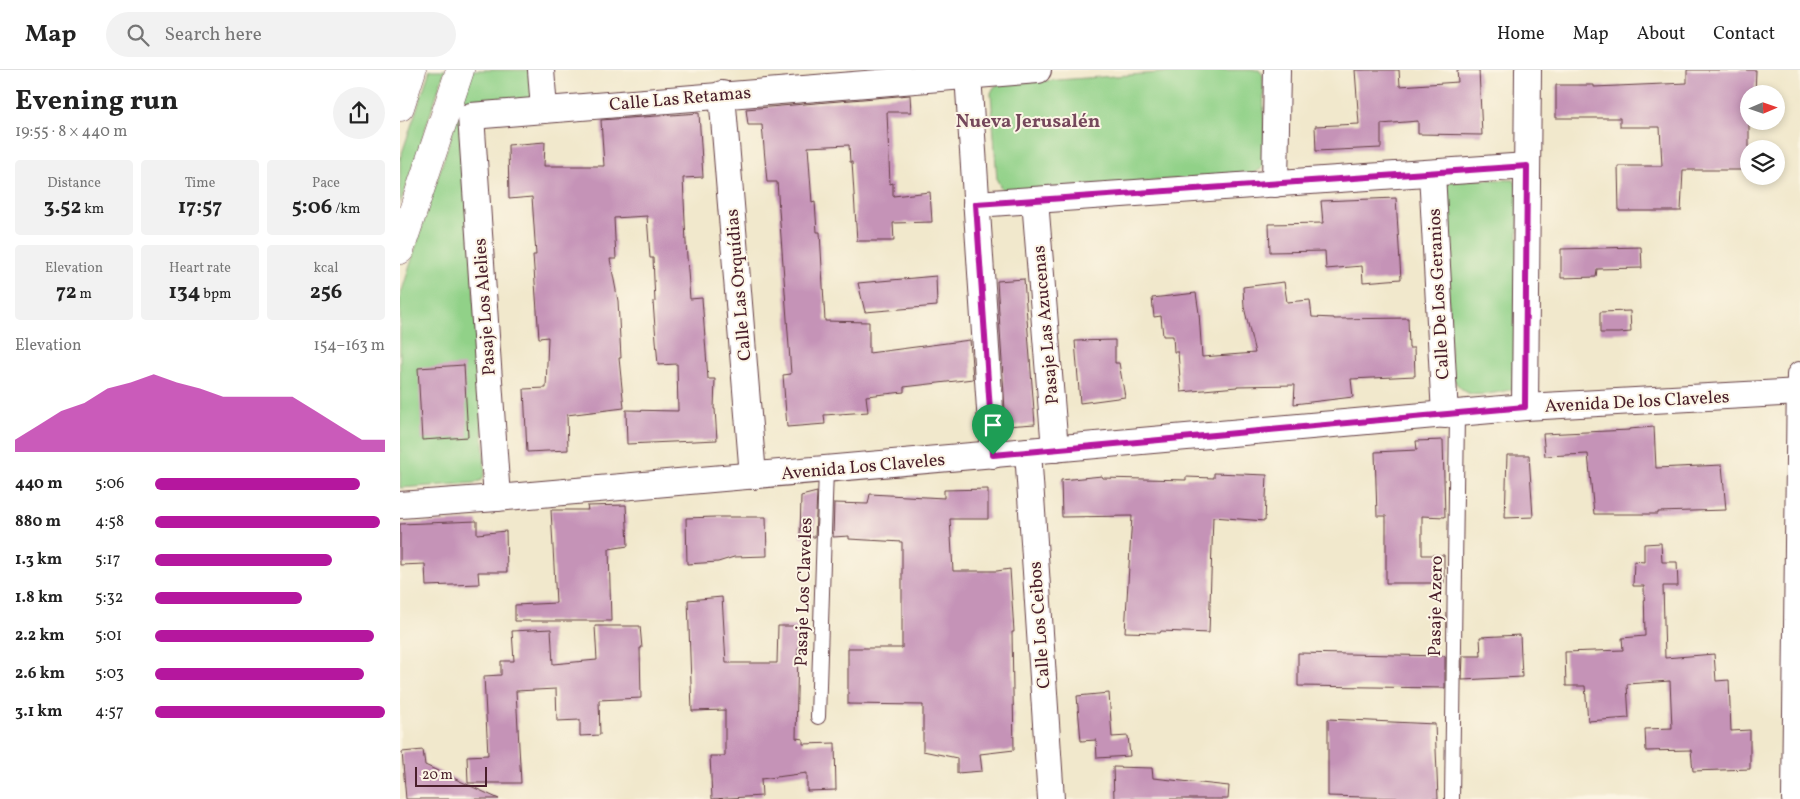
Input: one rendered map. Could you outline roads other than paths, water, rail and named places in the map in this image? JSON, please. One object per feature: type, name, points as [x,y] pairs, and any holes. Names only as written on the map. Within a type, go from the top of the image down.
[{"type":"main road","points":[[400,106],[412,70]]},
{"type":"main road","points":[[400,250],[460,70]]},
{"type":"street","points":[[541,70],[544,110]]},
{"type":"street","name":"Calle Las Retamas","points":[[471,116],[722,94],[1038,70]]},
{"type":"street","points":[[1275,184],[1277,70]]},
{"type":"street","points":[[1525,407],[1528,70]]},
{"type":"street","points":[[968,75],[993,455]]},
{"type":"street","name":"Calle Las Orquídias","points":[[722,94],[754,476]]},
{"type":"street","name":"Pasaje Los Alelies","points":[[471,116],[497,498]]},
{"type":"street","points":[[976,204],[1527,166]]},
{"type":"street","name":"Calle De Los Geranios","points":[[1432,173],[1451,414]]},
{"type":"street","name":"Pasaje Las Azucenas","points":[[1035,200],[1055,449]]},
{"type":"street","points":[[1795,799],[1800,374]]},
{"type":"street","name":"Avenida De los Claveles","points":[[1451,414],[1525,407],[1800,392]]},
{"type":"street","name":"Avenida Los Claveles","points":[[400,505],[754,476],[1451,414]]},
{"type":"street","name":"Calle Los Ceibos","points":[[1028,452],[1051,799]]},
{"type":"lane","name":"Pasaje Azero","points":[[1451,414],[1452,799]]},
{"type":"lane","name":"Pasaje Los Claveles","points":[[818,717],[826,469]]},
{"type":"district","name":"Nueva Jerusalén","points":[[1028,120]]}]
